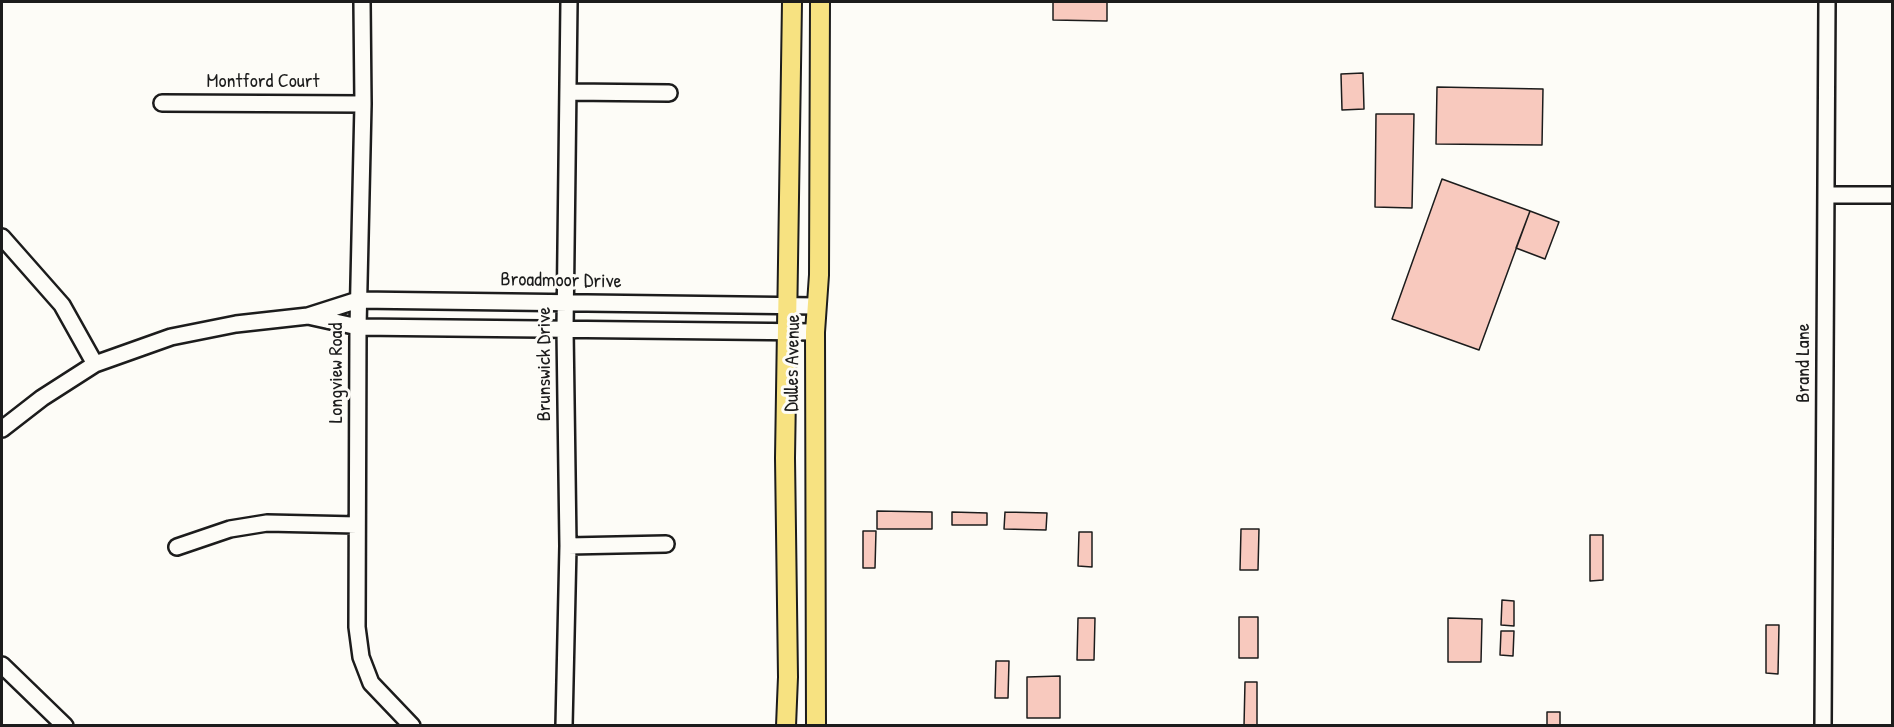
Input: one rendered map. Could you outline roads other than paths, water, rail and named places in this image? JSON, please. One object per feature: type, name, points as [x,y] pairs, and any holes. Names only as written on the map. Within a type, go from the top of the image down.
[{"type":"main road","name":"Dulles Avenue","points":[[786,726],[788,665],[786,449],[792,2]]},
{"type":"main road","name":"Dulles Avenue","points":[[816,726],[815,332],[819,275],[820,2]]},
{"type":"street","name":"Longview Road","points":[[362,2],[363,104],[357,327],[357,627],[361,657],[370,683],[412,726]]},
{"type":"street","name":"Brunswick Drive","points":[[564,726],[568,546],[565,329],[569,2]]},
{"type":"street","name":"Brand Lane","points":[[1823,726],[1827,2]]},
{"type":"street","points":[[568,93],[669,93]]},
{"type":"street","name":"Montford Court","points":[[162,103],[363,104]]},
{"type":"street","points":[[1826,195],[1893,195]]},
{"type":"street","points":[[2,237],[62,305],[95,363]]},
{"type":"street","name":"Broadmoor Drive","points":[[2,429],[42,398],[95,363],[171,337],[236,324],[308,316],[358,300],[816,306]]},
{"type":"street","name":"Broadmoor Drive","points":[[308,316],[357,327],[815,332]]},
{"type":"street","points":[[177,547],[230,529],[267,523],[357,525]]},
{"type":"street","points":[[568,546],[666,544]]},
{"type":"street","points":[[2,665],[65,726]]}]
